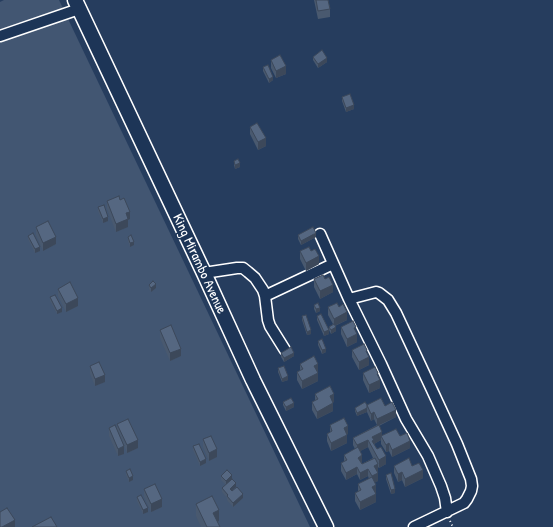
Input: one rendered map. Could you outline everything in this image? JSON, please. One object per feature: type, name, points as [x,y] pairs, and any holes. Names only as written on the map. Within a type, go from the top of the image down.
[{"type":"main road","name":"King Mirambo Avenue","points":[[77,4],[204,273],[252,380],[326,527]]},
{"type":"street","points":[[0,36],[77,4]]},
{"type":"street","points":[[320,234],[406,419],[428,456],[446,498],[447,512]]},
{"type":"street","points":[[265,296],[333,264]]},
{"type":"street","points":[[204,273],[243,268],[255,278],[265,296],[270,326],[284,350]]},
{"type":"street","points":[[349,299],[376,292],[380,293],[388,300],[396,313],[432,390],[457,444],[471,479],[471,491],[464,503],[414,527]]},
{"type":"shaded area","points":[[4,0],[59,0],[310,527],[0,527],[0,2]]},
{"type":"building","points":[[316,0],[328,0],[330,9],[318,11]]},
{"type":"building","points":[[322,50],[327,58],[318,64],[313,57]]},
{"type":"building","points":[[280,55],[286,66],[276,71],[271,60]]},
{"type":"building","points":[[268,65],[273,77],[269,79],[263,67]]},
{"type":"building","points":[[350,94],[354,105],[346,108],[342,97]]},
{"type":"building","points":[[257,123],[266,138],[258,142],[250,127]]},
{"type":"building","points":[[238,159],[240,163],[235,165],[234,161]]},
{"type":"building","points":[[119,196],[120,200],[124,198],[130,212],[126,213],[128,219],[116,224],[107,201]]},
{"type":"building","points":[[104,205],[108,217],[103,219],[98,207]]},
{"type":"building","points":[[48,221],[56,237],[43,243],[36,227]]},
{"type":"building","points":[[313,227],[316,233],[301,241],[298,235]]},
{"type":"building","points":[[33,233],[40,247],[35,249],[28,236]]},
{"type":"building","points":[[131,235],[134,242],[130,243],[128,237]]},
{"type":"building","points":[[309,247],[311,251],[315,249],[319,256],[306,263],[300,251]]},
{"type":"building","points":[[323,275],[325,279],[329,277],[333,285],[320,291],[314,279]]},
{"type":"building","points":[[153,281],[156,284],[151,288],[149,285]]},
{"type":"building","points":[[70,282],[78,298],[66,304],[58,289]]},
{"type":"building","points":[[55,295],[62,308],[57,311],[50,297]]},
{"type":"building","points":[[318,303],[320,308],[316,309],[314,305]]},
{"type":"building","points":[[337,303],[339,307],[343,304],[347,312],[334,319],[328,307]]},
{"type":"building","points":[[321,314],[329,330],[324,332],[317,316]]},
{"type":"building","points":[[306,315],[311,330],[307,332],[302,316]]},
{"type":"building","points":[[353,321],[357,334],[347,339],[341,327]]},
{"type":"building","points":[[334,324],[336,327],[331,330],[329,327]]},
{"type":"building","points":[[171,325],[181,349],[170,353],[160,330]]},
{"type":"building","points":[[322,339],[326,349],[322,350],[318,341]]},
{"type":"building","points":[[364,344],[369,357],[359,362],[352,350]]},
{"type":"building","points":[[291,347],[294,353],[284,358],[281,353]]},
{"type":"building","points":[[314,356],[318,364],[314,366],[318,373],[302,381],[297,372],[303,369],[300,364]]},
{"type":"building","points":[[99,362],[105,375],[95,379],[90,366]]},
{"type":"building","points":[[284,366],[288,376],[282,379],[278,368]]},
{"type":"building","points":[[375,367],[380,380],[369,385],[363,373]]},
{"type":"building","points":[[330,386],[334,394],[330,396],[333,403],[317,412],[312,402],[318,399],[315,394]]},
{"type":"building","points":[[291,398],[294,403],[286,407],[283,402]]},
{"type":"building","points":[[381,398],[385,406],[392,402],[396,410],[377,419],[374,412],[371,414],[367,405]]},
{"type":"building","points":[[365,402],[367,408],[357,413],[355,408]]},
{"type":"building","points":[[344,418],[348,426],[344,428],[347,435],[331,443],[327,434],[332,431],[330,425]]},
{"type":"building","points":[[128,419],[138,440],[127,445],[117,424]]},
{"type":"building","points":[[115,425],[124,446],[118,449],[109,428]]},
{"type":"building","points":[[379,425],[382,432],[372,437],[374,440],[372,441],[377,449],[381,447],[386,456],[379,460],[368,440],[357,445],[353,438]]},
{"type":"building","points":[[396,429],[400,436],[407,433],[410,441],[392,450],[389,443],[386,445],[381,436]]},
{"type":"building","points":[[211,436],[217,449],[209,453],[203,439]]},
{"type":"building","points":[[199,444],[206,459],[200,462],[193,446]]},
{"type":"building","points":[[358,447],[362,455],[358,458],[362,464],[375,458],[378,464],[374,466],[378,473],[372,476],[368,469],[360,473],[357,467],[346,473],[341,463],[347,460],[344,455]]},
{"type":"building","points":[[409,458],[412,466],[419,463],[423,470],[405,479],[402,472],[398,474],[394,466]]},
{"type":"building","points":[[130,469],[133,476],[129,478],[126,471]]},
{"type":"building","points":[[227,470],[232,475],[226,481],[221,476]]},
{"type":"building","points":[[391,473],[395,489],[391,490],[386,475]]},
{"type":"building","points":[[372,477],[376,485],[372,487],[376,494],[360,502],[355,493],[361,490],[358,484]]},
{"type":"building","points":[[232,479],[236,483],[230,489],[232,491],[237,487],[243,494],[233,503],[222,488]]},
{"type":"building","points":[[155,484],[162,499],[151,504],[144,489]]},
{"type":"building","points":[[141,495],[148,508],[143,510],[137,497]]},
{"type":"building","points":[[212,496],[219,510],[213,513],[220,527],[207,527],[196,504]]},
{"type":"building","points":[[7,508],[15,520],[0,527],[0,512]]},
{"type":"building","points":[[51,517],[57,527],[32,527]]}]
